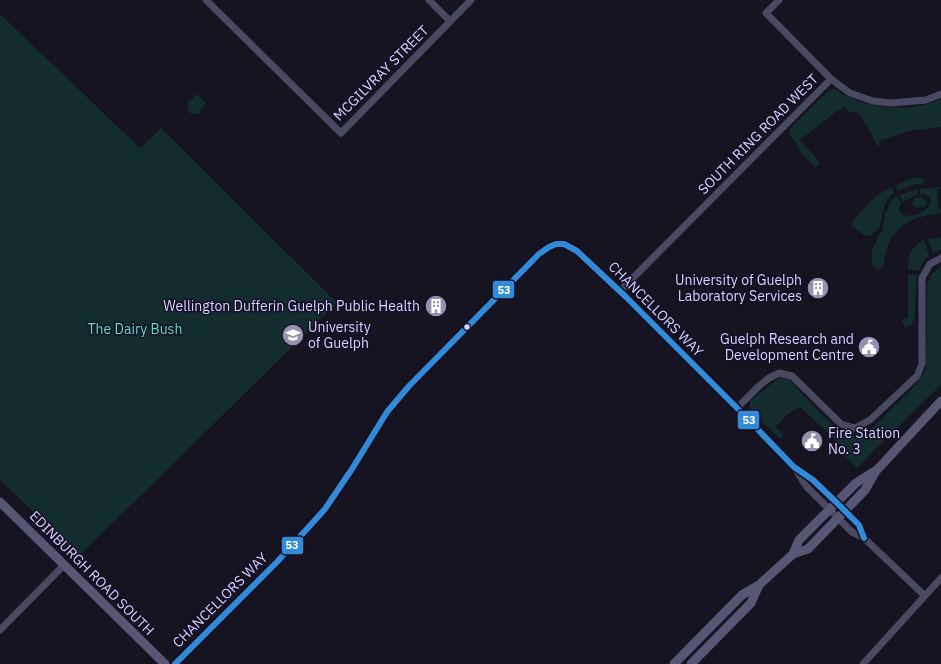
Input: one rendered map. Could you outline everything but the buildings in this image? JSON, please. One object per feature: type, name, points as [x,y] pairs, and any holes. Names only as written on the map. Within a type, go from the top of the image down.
[{"type":"main road","points":[[674,664],[742,595],[759,585],[793,554],[808,549],[840,506],[865,490],[876,471],[941,401]]},
{"type":"main road","name":"EDINBURGH ROAD SOUTH","points":[[0,502],[165,664]]},
{"type":"main road","points":[[691,664],[751,603],[759,585]]},
{"type":"street","name":"MCGILVRAY STREET","points":[[206,0],[341,132],[471,0]]},
{"type":"street","points":[[429,0],[450,21]]},
{"type":"street","points":[[779,0],[766,13],[831,79]]},
{"type":"street","name":"SOUTH RING ROAD WEST","points":[[620,291],[831,79],[850,93],[882,102],[924,100],[941,94]]},
{"type":"street","name":"CHANCELLORS WAY","points":[[175,664],[277,562],[325,509],[352,469],[387,412],[409,386],[539,254],[549,246],[556,244],[564,244],[577,251],[620,291],[794,467],[813,480],[859,525],[864,538]]},
{"type":"street","points":[[737,408],[759,386],[769,378],[779,374],[792,376],[841,424],[855,428],[870,420],[918,376],[922,364],[922,278],[930,264],[941,258]]},
{"type":"street","name":"CHANCELLORS WAY","points":[[794,467],[806,486],[852,532],[864,538]]},
{"type":"street","points":[[864,538],[924,595]]},
{"type":"street","points":[[0,630],[64,565]]},
{"type":"street","points":[[863,664],[941,578]]},
{"type":"green space","name":"The Dairy Bush","points":[[0,14],[140,148],[161,128],[337,303],[79,556],[0,480]]},
{"type":"green space","points":[[835,89],[846,96],[859,101],[886,107],[915,107],[941,99],[941,127],[909,131],[879,141],[880,145],[878,146],[859,113],[848,112],[845,107],[837,111],[800,140],[817,159],[819,163],[818,166],[814,166],[801,153],[796,142],[789,135],[790,129],[825,94]]},
{"type":"green space","points":[[197,94],[206,103],[198,114],[192,114],[188,111],[187,104],[190,99],[191,100]]},
{"type":"green space","points":[[922,177],[924,183],[913,185],[898,191],[895,186],[910,179]]},
{"type":"green space","points":[[891,187],[894,192],[886,202],[878,228],[871,235],[865,236],[851,225],[853,223],[851,222],[875,197]]},
{"type":"green space","points":[[940,187],[940,189],[937,189],[938,209],[941,210],[941,213],[918,218],[901,227],[889,242],[884,265],[882,265],[881,269],[875,269],[875,266],[872,266],[872,251],[878,236],[882,232],[885,214],[893,198],[898,197],[901,203],[899,209],[901,214],[909,216],[919,214],[929,206],[931,202],[930,197],[920,194],[920,189]]},
{"type":"green space","points":[[917,189],[917,195],[903,202],[899,195]]},
{"type":"green space","points":[[921,197],[926,200],[927,204],[924,207],[916,208],[912,205],[913,200]]},
{"type":"green space","points":[[941,237],[941,250],[933,253],[928,239]]},
{"type":"green space","points":[[924,240],[929,256],[925,259],[919,270],[908,270],[909,260],[913,248]]},
{"type":"green space","points":[[941,266],[941,385],[857,468],[842,454],[846,450],[800,407],[787,414],[776,427],[784,434],[780,439],[750,410],[750,401],[779,378],[789,379],[833,425],[847,434],[865,433],[868,431],[910,391],[926,369],[927,285],[932,274]]},
{"type":"green space","points":[[908,274],[917,275],[914,319],[912,324],[905,327],[902,319],[908,318]]},
{"type":"transit line","name":"53","points":[[175,664],[277,562],[325,509],[352,469],[387,412],[409,386],[539,254],[556,244],[564,244],[577,251],[626,297],[794,467],[813,480],[859,525],[864,538]]},
{"type":"place","name":"University of Guelph Laboratory Services","points":[[818,288]]},
{"type":"place","name":"Wellington Dufferin Guelph Public Health","points":[[436,306]]},
{"type":"place","name":"University of Guelph","points":[[293,335]]},
{"type":"place","name":"Guelph Research and Development Centre","points":[[869,347]]},
{"type":"place","name":"Fire Station No. 3","points":[[812,441]]}]
